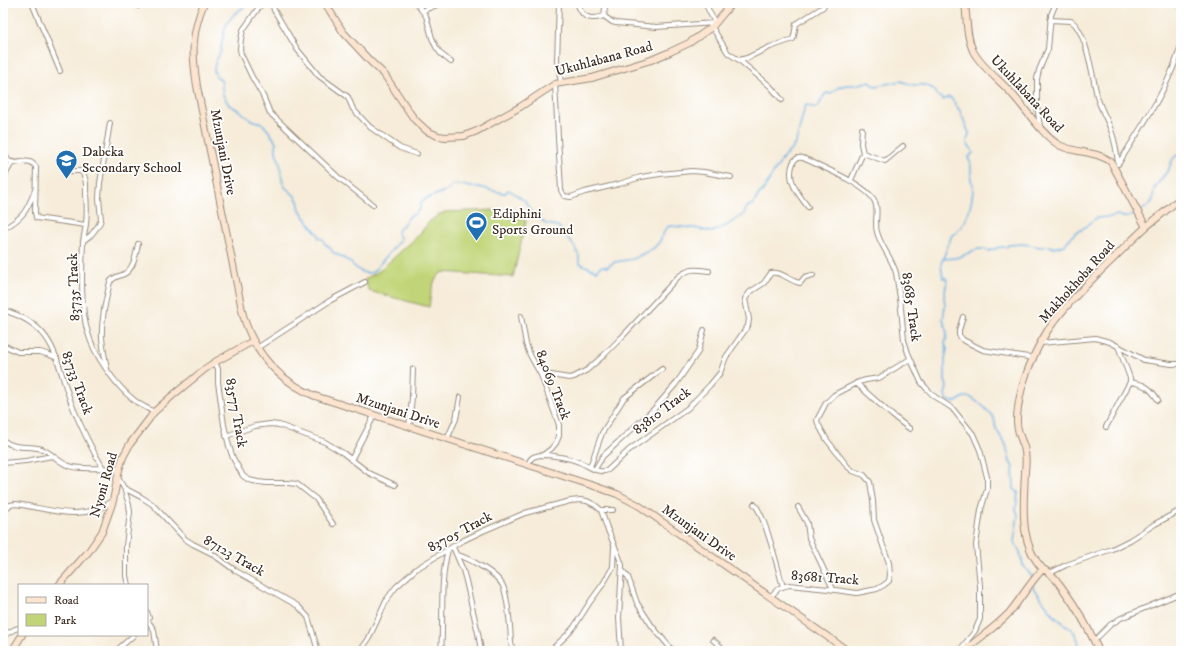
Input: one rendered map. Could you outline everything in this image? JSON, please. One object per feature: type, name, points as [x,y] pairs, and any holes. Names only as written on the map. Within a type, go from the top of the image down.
[{"type":"street","points":[[32,3],[60,71]]},
{"type":"street","points":[[132,3],[138,6]]},
{"type":"street","name":"Mzunjani Drive","points":[[204,3],[197,23],[194,38],[193,59],[243,315],[253,341],[265,359],[284,378],[315,396],[608,491],[632,502],[848,651]]},
{"type":"street","points":[[262,3],[243,30],[240,49],[244,61],[263,96],[270,113],[338,177],[373,205]]},
{"type":"street","points":[[272,3],[274,10],[297,49],[319,76],[348,97],[353,109],[370,127],[400,148],[417,154]]},
{"type":"street","name":"Ukuhlabana Road","points":[[325,3],[343,32],[370,62],[384,74],[414,119],[426,131],[438,136],[446,137],[464,136],[477,131],[520,107],[558,83],[588,79],[651,60],[689,43],[713,25],[732,3]]},
{"type":"street","points":[[416,3],[426,16],[436,47],[441,54],[451,62]]},
{"type":"street","points":[[422,11],[442,3]]},
{"type":"street","points":[[558,3],[557,61],[562,194],[566,198],[571,197],[641,177],[660,174],[704,172],[732,177]]},
{"type":"street","points":[[577,3],[585,17],[600,18],[604,16]]},
{"type":"street","points":[[604,3],[604,16]]},
{"type":"street","points":[[705,3],[713,25],[728,53],[739,60],[770,86],[782,100]]},
{"type":"street","points":[[739,60],[793,39],[796,24],[823,7],[825,3]]},
{"type":"street","name":"Ukuhlabana Road","points":[[965,3],[969,36],[976,56],[1012,94],[1051,139],[1060,146],[1071,150],[1102,156],[1117,166],[1135,208],[1146,227]]},
{"type":"street","points":[[1040,127],[1037,106],[1037,79],[1039,70],[1048,49],[1050,20],[1056,3]]},
{"type":"street","points":[[1178,3],[1181,9]]},
{"type":"street","points":[[604,16],[616,23],[656,27],[713,25]]},
{"type":"street","points":[[1050,20],[1074,22],[1080,31],[1089,59],[1097,96],[1112,131],[1117,166]]},
{"type":"street","points":[[1117,166],[1157,102],[1176,62],[1181,45]]},
{"type":"street","points":[[83,241],[91,235],[101,220],[99,198],[100,183],[110,123]]},
{"type":"street","points":[[851,180],[864,153],[861,144],[862,129]]},
{"type":"street","points":[[3,146],[8,159],[13,162],[27,161],[34,164],[37,171],[36,218],[86,225]]},
{"type":"street","points":[[864,153],[885,161],[903,146]]},
{"type":"street","name":"83685 Track","points":[[808,207],[791,180],[791,170],[794,161],[797,158],[803,158],[851,180],[871,195],[876,203],[877,231],[884,250],[895,270],[900,298],[905,345],[910,358],[921,382],[935,397],[952,408],[973,434],[980,450],[987,477],[987,489],[981,510],[976,545],[981,600],[980,619],[975,631],[958,651]]},
{"type":"street","points":[[3,179],[13,162]]},
{"type":"street","name":"83735 Track","points":[[68,172],[81,171],[84,175],[87,202],[86,225],[83,241],[83,284],[85,323],[88,333],[94,348],[108,371],[128,395],[154,412]]},
{"type":"street","points":[[3,229],[23,215],[30,203],[36,186]]},
{"type":"street","name":"Makhokhoba Road","points":[[1043,569],[1032,552],[1025,527],[1023,503],[1025,458],[1024,447],[1018,433],[1017,423],[1018,407],[1023,384],[1048,330],[1072,301],[1146,227],[1181,197]]},
{"type":"street","points":[[108,371],[102,332],[103,315],[110,282],[114,277],[123,274],[131,268],[138,244]]},
{"type":"street","points":[[541,375],[550,374],[569,378],[579,375],[603,356],[683,272],[690,270],[709,271]]},
{"type":"street","name":"83810 Track","points":[[595,469],[603,472],[608,470],[630,450],[688,408],[710,385],[720,373],[726,357],[748,326],[749,319],[745,302],[746,296],[752,290],[764,283],[773,272],[779,273],[794,282],[800,283],[805,276],[813,275]]},
{"type":"street","points":[[257,348],[332,300],[365,282]]},
{"type":"street","name":"83733 Track","points":[[3,310],[21,316],[35,325],[45,336],[57,358],[72,406],[89,443],[103,468]]},
{"type":"street","name":"84069 Track","points":[[521,316],[526,344],[541,375],[559,430],[554,446],[543,455]]},
{"type":"street","points":[[963,317],[959,330],[959,335],[962,340],[984,350],[1034,358]]},
{"type":"street","points":[[528,465],[531,459],[535,456],[543,455],[570,459],[595,469],[603,456],[654,409],[675,385],[698,352],[704,330]]},
{"type":"street","points":[[1041,343],[1095,338],[1102,339],[1144,360],[1181,364]]},
{"type":"street","name":"Nyoni Road","points":[[60,584],[100,536],[113,501],[118,473],[126,449],[154,412],[215,362],[253,341]]},
{"type":"street","points":[[3,345],[18,352],[40,352],[57,358]]},
{"type":"street","points":[[1106,427],[1130,382],[1130,378],[1118,346]]},
{"type":"street","name":"83681 Track","points":[[770,597],[783,586],[789,585],[833,589],[853,593],[867,592],[884,585],[889,581],[890,575],[887,554],[874,520],[873,501],[868,480],[864,475],[853,471],[848,467],[827,440],[817,422],[820,413],[831,397],[856,383],[878,378],[910,358]]},
{"type":"street","name":"83577 Track","points":[[215,362],[218,369],[218,382],[226,436],[233,458],[246,479],[267,484],[297,484],[316,499],[333,524]]},
{"type":"street","points":[[408,427],[412,398],[413,369]]},
{"type":"street","points":[[590,467],[602,433],[624,398],[662,369]]},
{"type":"street","points":[[1130,382],[1149,388],[1153,391],[1158,400]]},
{"type":"street","points":[[856,383],[910,429]]},
{"type":"street","points":[[447,439],[456,419],[460,397]]},
{"type":"street","points":[[351,460],[374,416]]},
{"type":"street","points":[[226,436],[256,426],[270,424],[279,425],[325,442],[343,453],[369,473],[395,485]]},
{"type":"street","points":[[3,440],[7,444],[15,446],[42,449],[66,465],[80,468],[103,468],[118,473],[128,500],[130,512],[126,546],[126,576],[128,584]]},
{"type":"street","points":[[3,463],[26,461],[52,456]]},
{"type":"street","name":"87123 Track","points":[[124,488],[152,504],[185,539],[211,553],[236,571],[298,606],[308,617],[318,651]]},
{"type":"street","name":"83705 Track","points":[[358,651],[368,640],[384,604],[396,587],[416,569],[469,537],[518,516],[570,501],[580,500],[591,503],[601,510],[613,510]]},
{"type":"street","points":[[3,511],[10,505],[16,504],[70,513],[80,513],[93,511],[113,501]]},
{"type":"street","points":[[754,504],[759,511],[783,586]]},
{"type":"street","points":[[798,507],[807,523],[809,538],[833,589]]},
{"type":"street","points":[[601,510],[620,560],[622,570],[619,610],[621,651]]},
{"type":"street","points":[[1050,573],[1072,563],[1112,549],[1181,510]]},
{"type":"street","points":[[550,651],[568,635],[612,570],[614,562],[614,545]]},
{"type":"street","points":[[453,547],[466,581],[481,651]]},
{"type":"street","points":[[441,651],[442,606],[445,565],[448,550]]},
{"type":"street","points":[[457,555],[462,556],[489,571],[503,586],[513,651]]},
{"type":"street","points":[[964,651],[1003,619],[1043,569],[1050,573],[1073,603],[1099,651]]},
{"type":"street","points":[[622,570],[628,577],[637,603],[652,626],[673,651]]},
{"type":"street","points":[[1094,641],[1110,625],[1121,618],[1181,593]]},
{"type":"street","points":[[148,622],[154,630],[157,651]]},
{"type":"street","points":[[3,636],[18,628]]},
{"type":"street","points":[[12,651],[21,636]]},
{"type":"street","points":[[116,651],[133,636]]},
{"type":"street","points":[[713,640],[726,651]]},
{"type":"street","points":[[1177,651],[1181,648]]},
{"type":"green space","points":[[497,210],[512,214],[526,221],[513,277],[443,272],[434,283],[429,307],[369,291],[365,279],[378,272],[419,235],[429,222],[438,215],[445,212]]},
{"type":"waterway","points":[[244,3],[243,8],[232,17],[226,26],[221,52],[214,70],[217,77],[221,80],[223,95],[229,105],[240,111],[251,120],[262,123],[270,133],[276,142],[276,152],[280,163],[283,183],[285,187],[295,196],[300,210],[318,234],[319,238],[323,239],[325,244],[334,253],[365,273],[373,272],[401,239],[397,232],[410,216],[415,214],[420,209],[420,205],[423,200],[450,189],[452,185],[457,184],[502,193],[506,193],[509,190],[525,201],[530,211],[546,224],[558,226],[574,246],[581,264],[597,271],[600,267],[607,267],[615,262],[633,259],[654,248],[660,241],[666,228],[670,226],[694,228],[712,232],[726,226],[744,214],[747,207],[753,204],[762,192],[785,155],[791,150],[796,142],[806,105],[816,108],[825,94],[830,94],[839,87],[856,85],[870,81],[876,86],[901,81],[914,85],[926,85],[935,90],[937,95],[943,100],[949,97],[951,98],[960,111],[969,133],[967,144],[973,153],[968,158],[973,185],[972,199],[968,213],[962,226],[952,235],[941,264],[943,278],[946,278],[947,281],[944,297],[945,305],[943,320],[947,334],[945,344],[947,349],[945,359],[945,380],[947,387],[945,395],[949,401],[956,402],[964,397],[972,398],[984,407],[994,418],[996,429],[1006,445],[1010,462],[1013,467],[1014,489],[1018,492],[1016,509],[1018,515],[1014,541],[1020,552],[1023,565],[1033,578]]},
{"type":"waterway","points":[[1140,212],[1153,200],[1154,189],[1168,170],[1173,159],[1181,151]]},
{"type":"waterway","points":[[943,259],[957,258],[977,249],[985,249],[989,251],[1000,247],[1007,247],[1008,245],[1023,244],[1040,247],[1049,246],[1055,248],[1064,245],[1076,232],[1081,230],[1096,218],[1118,215],[1128,217],[1136,213]]},
{"type":"waterway","points":[[1033,585],[1033,588],[1055,616],[1074,632],[1079,647],[1083,651]]},
{"type":"place","name":"Dabeka Secondary School","points":[[66,180]]},
{"type":"place","name":"Ediphini Sports Ground","points":[[477,242]]}]
